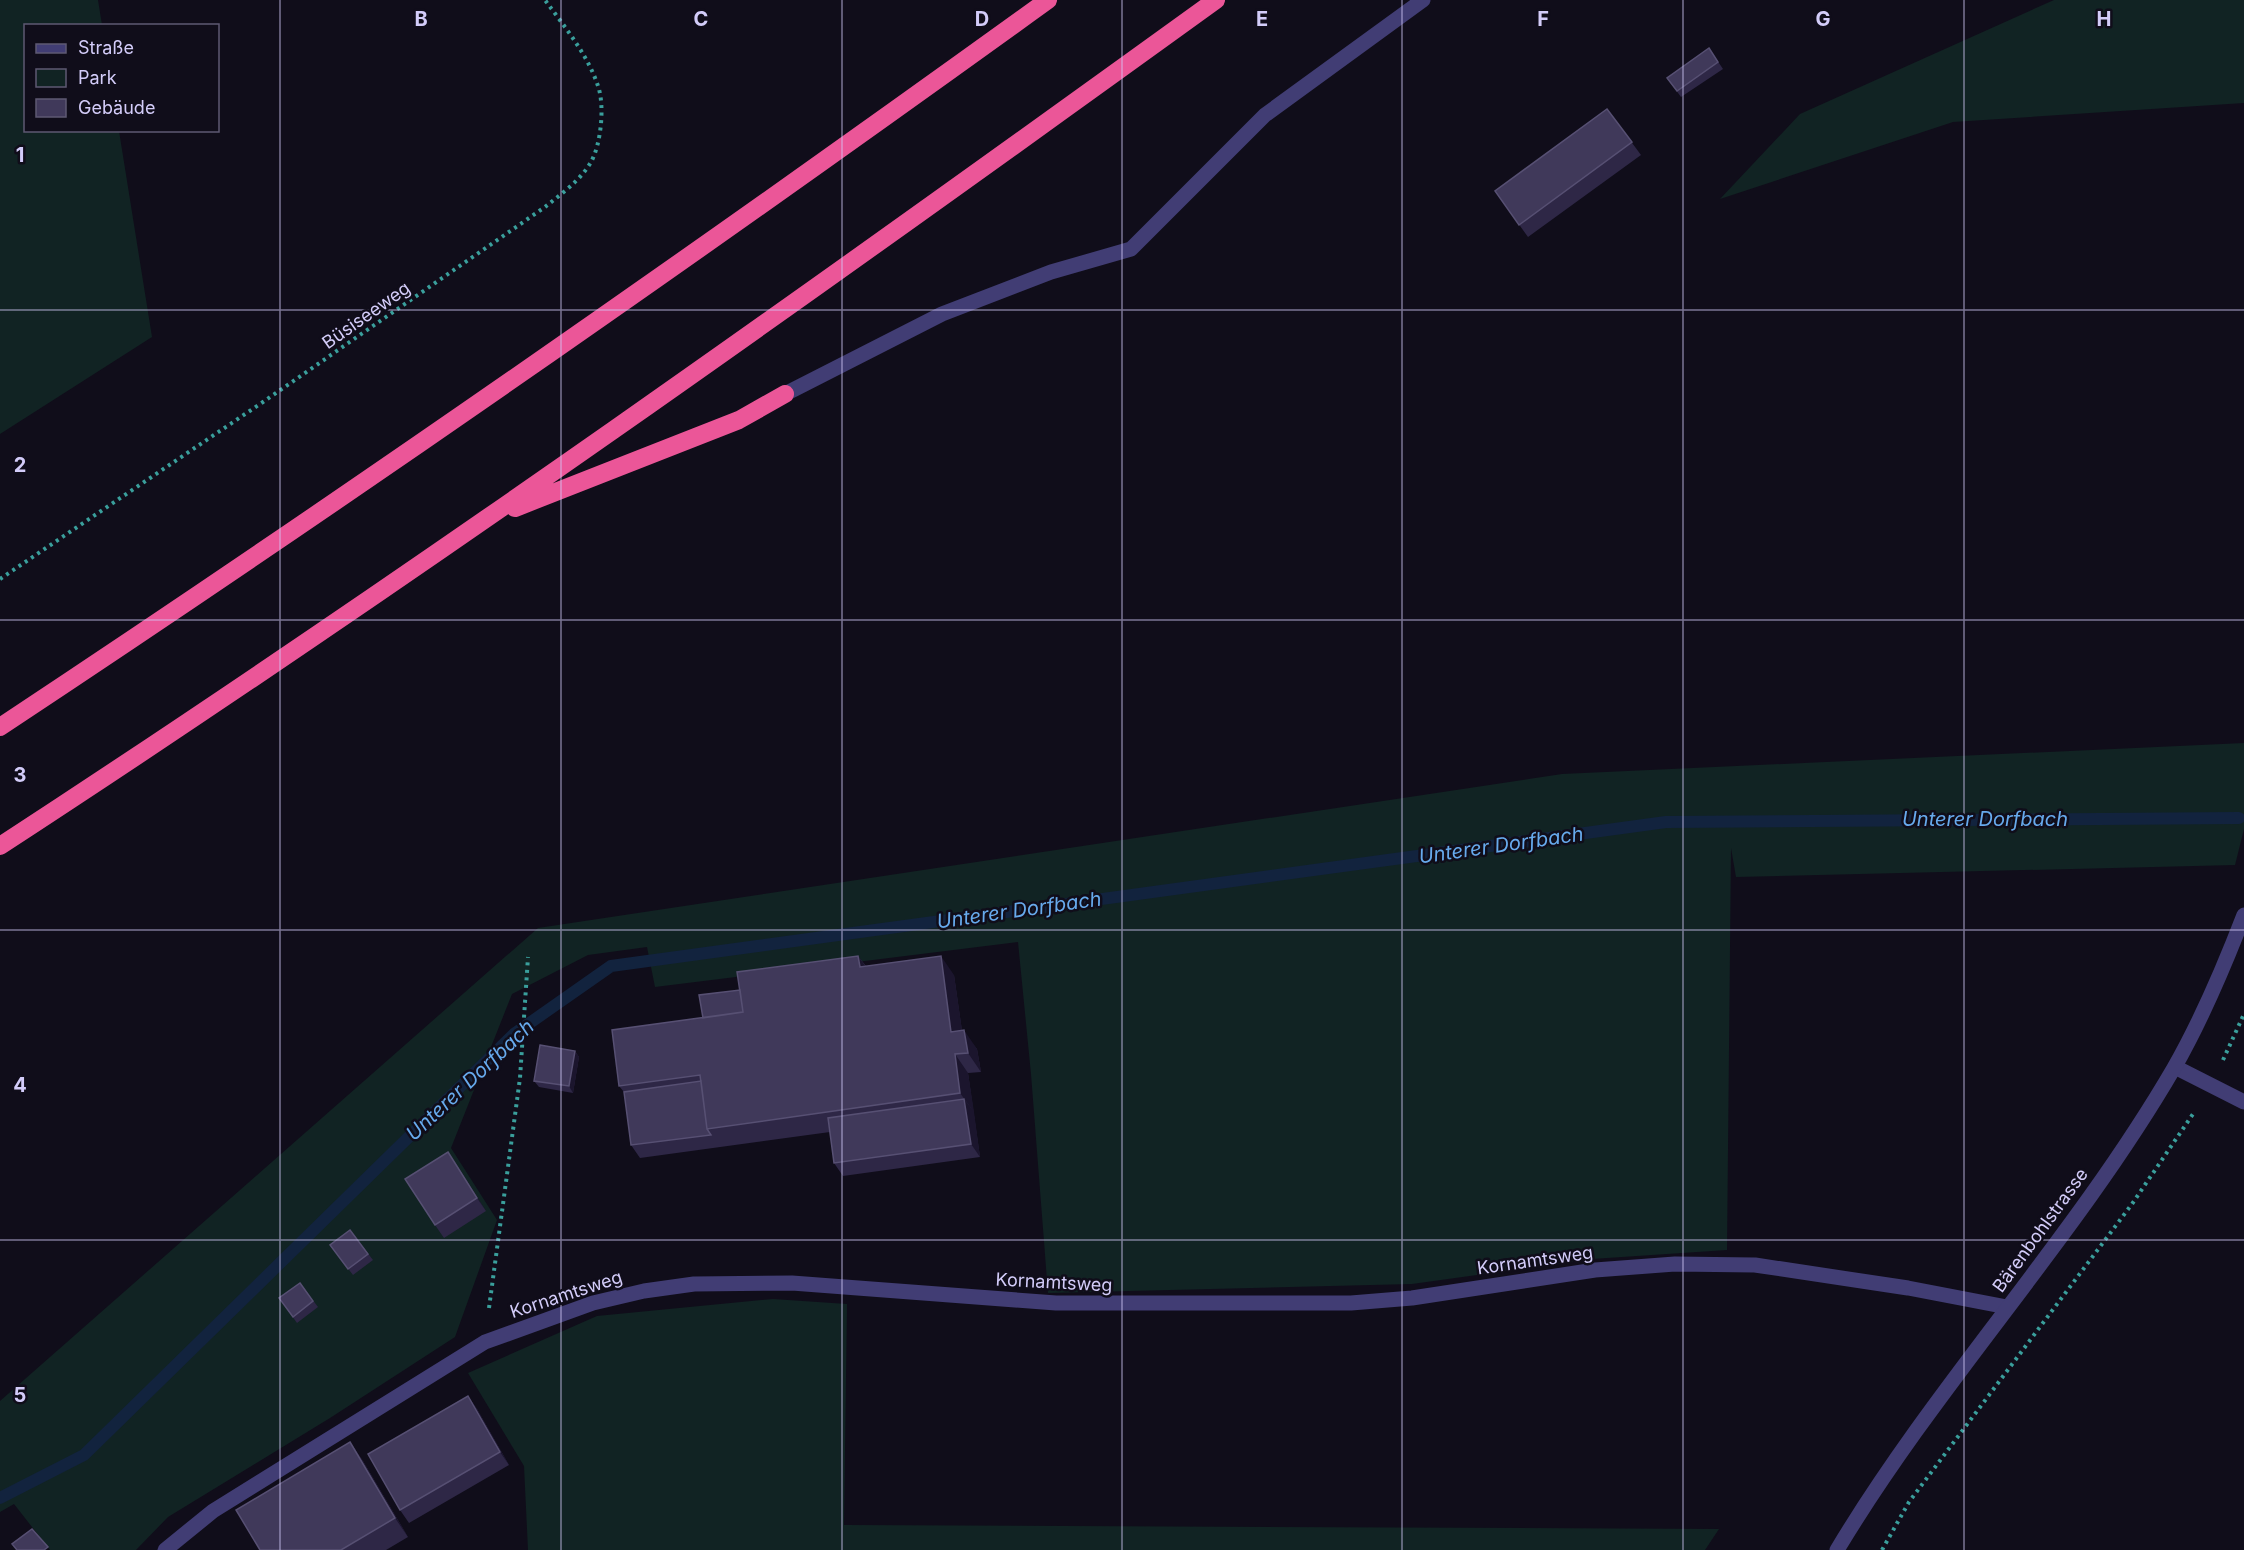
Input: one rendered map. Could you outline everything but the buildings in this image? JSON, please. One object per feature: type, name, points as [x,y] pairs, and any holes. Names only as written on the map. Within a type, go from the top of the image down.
[{"type":"highway","points":[[0,727],[248,561],[636,294],[1034,7],[1048,0]]},
{"type":"highway","points":[[0,846],[165,737],[485,519],[880,242],[1216,0]]},
{"type":"highway","points":[[485,519],[739,420],[785,394]]},
{"type":"street","points":[[785,394],[942,314],[1051,272],[1131,249],[1265,116],[1423,0]]},
{"type":"street","name":"Bärenbohlstrasse","points":[[1837,1550],[1904,1445],[2070,1226],[2175,1067],[2218,979],[2244,915]]},
{"type":"street","points":[[2175,1067],[2244,1102]]},
{"type":"street","name":"Kornamtsweg","points":[[165,1550],[222,1505],[485,1342],[593,1303],[644,1291],[694,1284],[792,1282],[1056,1303],[1351,1303],[1413,1298],[1595,1270],[1675,1264],[1755,1265],[1908,1288],[2007,1307]]},
{"type":"path","name":"Büsiseeweg","points":[[0,579],[263,402],[545,207],[574,183],[590,163],[598,144],[601,118],[599,87],[584,57],[545,0]]},
{"type":"path","points":[[485,1342],[520,1078],[528,957]]},
{"type":"path","points":[[1882,1550],[1909,1502],[2132,1204],[2211,1086],[2244,1014]]},
{"type":"green space","points":[[0,0],[98,0],[102,24],[24,24],[24,132],[119,132],[152,337],[0,434]]},
{"type":"green space","points":[[2054,0],[2244,0],[2244,103],[1953,122],[1720,199],[1800,114]]},
{"type":"green space","points":[[2244,743],[2244,829],[2235,865],[1736,877],[1731,848],[1727,1250],[1592,1259],[1412,1284],[1048,1293],[1018,942],[655,987],[647,947],[588,955],[512,994],[451,1148],[497,1220],[455,1337],[330,1418],[168,1517],[136,1550],[50,1550],[14,1504],[0,1512],[0,1401],[538,928],[1562,774]]},
{"type":"green space","points":[[773,1299],[847,1304],[844,1525],[1719,1529],[1705,1550],[528,1550],[524,1466],[468,1373],[597,1316]]},
{"type":"waterway","name":"Unterer Dorfbach","points":[[0,1498],[84,1455],[514,1034],[611,966],[1666,822],[2239,818]]}]
